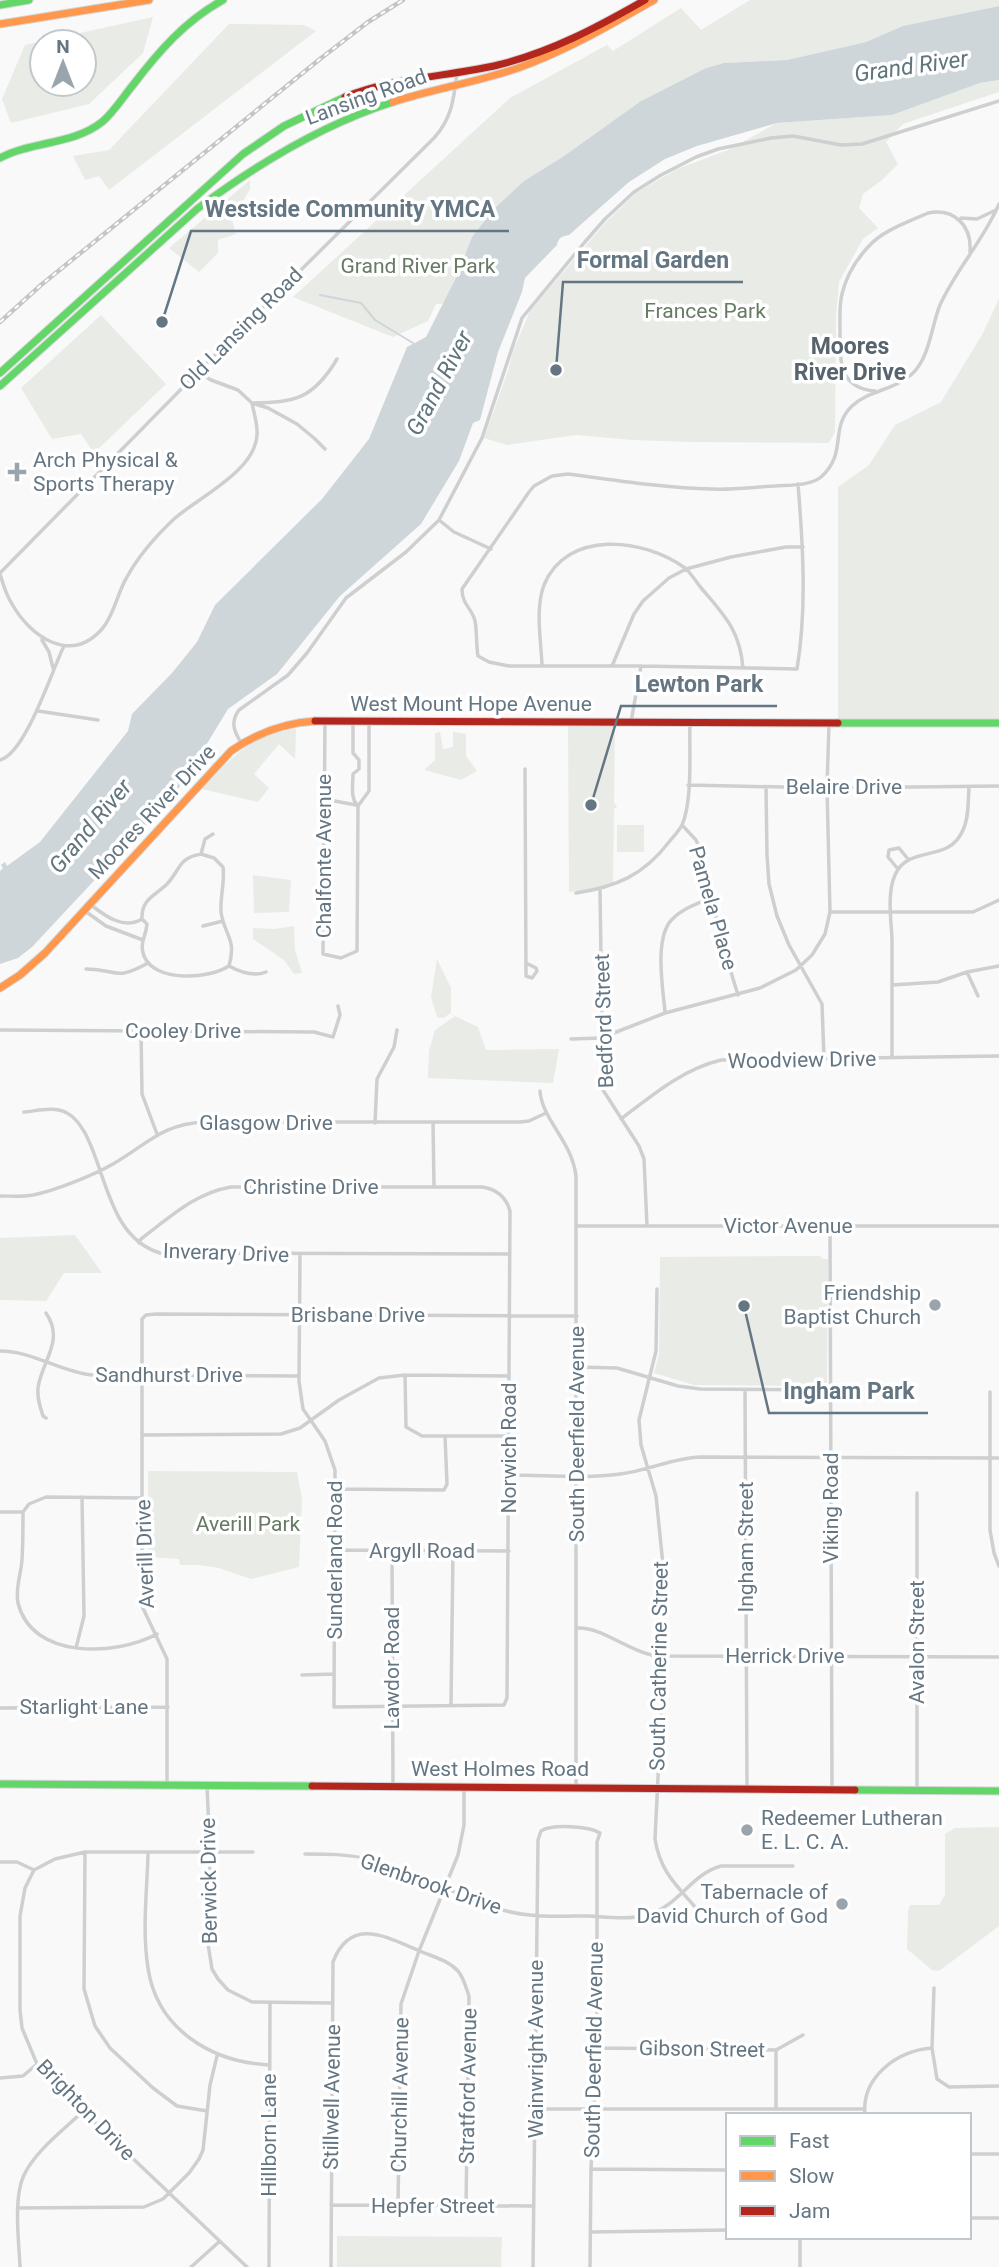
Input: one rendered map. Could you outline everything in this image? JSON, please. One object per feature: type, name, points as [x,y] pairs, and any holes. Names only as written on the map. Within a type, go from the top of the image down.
[{"type":"main road","points":[[0,5],[29,0]]},
{"type":"main road","points":[[0,24],[149,0]]},
{"type":"main road","points":[[0,158],[17,150],[82,134],[101,123],[172,36],[194,17],[223,0]]},
{"type":"main road","points":[[572,43],[645,0]]},
{"type":"main road","points":[[572,43],[654,0]]},
{"type":"main road","name":"Lansing Road","points":[[0,373],[224,170],[263,138],[312,110],[348,95],[396,82],[508,63],[572,43]]},
{"type":"main road","name":"Lansing Road","points":[[0,386],[197,209],[244,174],[300,140],[342,121],[415,95],[522,67],[572,43]]},
{"type":"main road","name":"West Mount Hope Avenue","points":[[242,744],[283,725],[325,721],[999,723]]},
{"type":"main road","name":"Moores River Drive","points":[[0,988],[34,964],[232,751],[242,744]]},
{"type":"main road","name":"West Holmes Road","points":[[0,1784],[999,1791]]},
{"type":"street","name":"Old Lansing Road","points":[[0,574],[198,372],[434,138],[449,117],[457,73]]},
{"type":"street","name":"Moores River Drive","points":[[242,744],[233,729],[239,710],[288,675],[346,598],[406,552],[439,520],[482,438],[522,318],[597,228],[634,192],[686,161],[718,149],[793,136],[841,145],[863,144],[999,101]]},
{"type":"street","points":[[877,391],[869,391],[854,384],[845,375],[841,362],[840,304],[853,269],[869,245],[883,234],[928,213],[941,212],[966,220],[976,219],[998,207]]},
{"type":"street","points":[[799,484],[803,547],[797,669],[498,665],[478,656],[475,621],[464,603],[461,589],[491,549],[515,509],[534,486],[552,476],[568,474],[674,488],[715,489],[817,481],[837,456],[839,426],[845,415],[860,400],[906,379],[918,367],[939,307],[998,207]]},
{"type":"street","points":[[956,216],[968,231],[970,252]]},
{"type":"street","points":[[252,403],[300,398],[318,385],[337,359]]},
{"type":"street","points":[[198,372],[238,390],[252,403],[268,408],[296,424],[325,449]]},
{"type":"street","points":[[41,638],[64,646],[91,639],[102,629],[110,617],[126,578],[153,540],[184,510],[239,471],[249,460],[257,437],[252,403]]},
{"type":"street","points":[[439,520],[454,532],[491,549]]},
{"type":"street","points":[[542,665],[541,598],[549,575],[567,557],[582,548],[608,543],[650,551],[686,569],[733,627],[742,650],[743,668]]},
{"type":"street","points":[[612,666],[626,628],[643,601],[669,578],[686,569],[765,550],[803,547]]},
{"type":"street","points":[[0,574],[12,604],[41,638],[49,652],[53,670]]},
{"type":"street","points":[[0,760],[12,754],[37,711],[64,646]]},
{"type":"street","points":[[631,722],[641,666]]},
{"type":"street","points":[[37,711],[98,720]]},
{"type":"street","name":"Chalfonte Avenue","points":[[325,721],[323,954],[341,958],[357,951],[358,806]]},
{"type":"street","points":[[353,721],[353,753],[359,760],[359,769],[353,774],[352,797],[358,806]]},
{"type":"street","points":[[358,806],[369,791],[369,721]]},
{"type":"street","points":[[576,893],[600,890],[621,882],[646,867],[681,825],[688,785],[690,722]]},
{"type":"street","points":[[571,1039],[601,1038],[665,1013],[738,995],[772,983],[800,966],[819,947],[830,912],[827,788],[829,723]]},
{"type":"street","points":[[526,769],[526,964]]},
{"type":"street","name":"Belaire Drive","points":[[688,785],[827,788],[999,786]]},
{"type":"street","points":[[766,787],[769,884],[783,931],[822,1004],[824,1059]]},
{"type":"street","points":[[892,1058],[892,887],[898,869],[908,859],[943,851],[963,831],[969,788]]},
{"type":"street","points":[[324,799],[358,806]]},
{"type":"street","name":"Pamela Place","points":[[681,825],[696,840],[700,849],[723,946],[738,995]]},
{"type":"street","points":[[201,854],[205,839],[213,834]]},
{"type":"street","points":[[898,869],[888,856],[889,850],[899,848],[908,859]]},
{"type":"street","points":[[201,854],[214,858],[223,867],[225,877],[221,911],[233,945],[229,966],[212,975],[169,975],[157,971],[148,963],[142,946],[147,925],[142,919],[142,911],[150,896],[166,885],[187,858],[201,854]]},
{"type":"street","name":"Bedford Street","points":[[600,890],[603,1090],[639,1146],[644,1159],[646,1226]]},
{"type":"street","points":[[665,1013],[662,955],[668,924],[680,914],[712,897]]},
{"type":"street","points":[[830,912],[973,912],[999,900]]},
{"type":"street","points":[[91,905],[110,919],[127,924],[142,919]]},
{"type":"street","points":[[85,911],[106,926],[143,940]]},
{"type":"street","points":[[203,926],[223,921]]},
{"type":"street","points":[[86,970],[97,969],[125,974],[148,963]]},
{"type":"street","points":[[229,966],[238,971],[258,975],[266,972]]},
{"type":"street","points":[[892,985],[938,982],[967,972],[999,966]]},
{"type":"street","points":[[967,972],[978,996]]},
{"type":"street","name":"Cooley Drive","points":[[0,1030],[314,1032],[333,1037],[340,1015],[338,1006]]},
{"type":"street","points":[[375,1123],[377,1079],[394,1047],[397,1030]]},
{"type":"street","points":[[141,1031],[142,1094],[157,1134]]},
{"type":"street","name":"Woodview Drive","points":[[621,1119],[680,1077],[714,1062],[735,1059],[999,1056]]},
{"type":"street","name":"South Deerfield Avenue","points":[[540,1091],[542,1104],[559,1131],[573,1161],[576,1175],[576,1786]]},
{"type":"street","name":"Inverary Drive","points":[[24,1112],[58,1110],[75,1118],[89,1142],[121,1224],[139,1243],[150,1250],[166,1254],[510,1254]]},
{"type":"street","name":"Glasgow Drive","points":[[0,1196],[33,1195],[100,1170],[123,1158],[157,1134],[176,1126],[197,1122],[529,1121],[546,1113]]},
{"type":"street","points":[[433,1122],[433,1187]]},
{"type":"street","name":"Christine Drive","points":[[139,1243],[192,1201],[210,1192],[230,1187],[486,1188],[500,1194]]},
{"type":"street","name":"Norwich Road","points":[[451,1705],[504,1705],[507,1699],[510,1211],[500,1194]]},
{"type":"street","name":"Victor Avenue","points":[[577,1226],[999,1226]]},
{"type":"street","name":"Viking Road","points":[[830,1226],[832,1790]]},
{"type":"street","name":"Sunderland Road","points":[[299,1255],[299,1376],[303,1409],[330,1454],[335,1470],[334,1707],[393,1705]]},
{"type":"street","name":"South Catherine Street","points":[[657,1289],[656,1351],[639,1420],[641,1445],[656,1496],[663,1565],[664,1656],[655,1839],[660,1863],[668,1877],[696,1908]]},
{"type":"street","points":[[46,1313],[53,1322],[55,1333],[38,1393],[39,1406],[46,1418]]},
{"type":"street","name":"Brisbane Drive","points":[[142,1319],[146,1315],[156,1314],[577,1316]]},
{"type":"street","name":"Averill Drive","points":[[142,1319],[142,1606],[167,1659],[167,1784]]},
{"type":"street","name":"Sandhurst Drive","points":[[0,1351],[23,1353],[84,1375],[299,1376]]},
{"type":"street","points":[[577,1367],[617,1367],[689,1388],[831,1390]]},
{"type":"street","points":[[142,1435],[281,1434],[300,1428],[340,1400],[379,1378],[405,1375],[509,1376]]},
{"type":"street","points":[[405,1375],[405,1427],[422,1436],[510,1436]]},
{"type":"street","name":"Ingham Street","points":[[745,1390],[747,1789]]},
{"type":"street","points":[[990,1392],[990,1530],[993,1553],[999,1566]]},
{"type":"street","points":[[335,1489],[444,1490],[447,1484],[445,1436]]},
{"type":"street","points":[[509,1475],[619,1475],[687,1458],[999,1458]]},
{"type":"street","name":"Avalon Street","points":[[916,1493],[917,1790]]},
{"type":"street","points":[[142,1498],[46,1497],[29,1504],[23,1512],[18,1604],[32,1628],[41,1636],[64,1647],[123,1645],[142,1642],[157,1634]]},
{"type":"street","points":[[76,1648],[84,1616],[82,1497]]},
{"type":"street","points":[[0,1512],[23,1512]]},
{"type":"street","name":"Argyll Road","points":[[335,1550],[509,1551]]},
{"type":"street","name":"Lawdor Road","points":[[392,1550],[393,1785]]},
{"type":"street","points":[[393,1705],[451,1705],[453,1551]]},
{"type":"street","name":"Herrick Drive","points":[[576,1628],[596,1631],[645,1654],[664,1656],[999,1657]]},
{"type":"street","points":[[302,1675],[334,1674]]},
{"type":"street","name":"Starlight Lane","points":[[0,1708],[168,1707]]},
{"type":"street","name":"Berwick Drive","points":[[207,1784],[210,1853],[208,1944],[212,1969],[224,1986],[237,1996],[252,2002],[333,2003]]},
{"type":"street","name":"Churchill Avenue","points":[[398,2206],[401,2004],[419,1951],[458,1855],[462,1836],[464,1786]]},
{"type":"street","name":"South Deerfield Avenue","points":[[541,1831],[549,1828],[592,1828],[600,1833],[597,1842],[597,2048],[591,2169],[590,2267]]},
{"type":"street","name":"Wainwright Avenue","points":[[534,2267],[538,1840],[541,1831]]},
{"type":"street","points":[[0,1862],[18,1862],[34,1870],[55,1858],[85,1852],[253,1852]]},
{"type":"street","points":[[85,1852],[83,1989],[95,2026],[110,2048],[153,2088],[177,2106],[207,2111]]},
{"type":"street","points":[[148,1854],[145,1937],[148,1968],[153,1988],[173,2023],[196,2043],[217,2056],[269,2065]]},
{"type":"street","name":"Glenbrook Drive","points":[[305,1854],[369,1859],[505,1910],[537,1915],[646,1915],[660,1911],[700,1874],[721,1866],[793,1866]]},
{"type":"street","name":"Brighton Drive","points":[[34,1870],[25,1888],[20,1916],[20,2010],[22,2028],[37,2064],[247,2267]]},
{"type":"street","name":"Stratford Avenue","points":[[356,1936],[373,1933],[447,1962],[460,1973],[469,1996],[466,2206]]},
{"type":"street","name":"Stillwell Avenue","points":[[331,2267],[333,1962],[343,1945],[356,1936]]},
{"type":"street","points":[[934,1988],[932,2048],[937,2079],[949,2087],[999,2086]]},
{"type":"street","name":"Hillborn Lane","points":[[269,2267],[270,2003]]},
{"type":"street","name":"Gibson Street","points":[[597,2048],[776,2050],[803,2035]]},
{"type":"street","points":[[536,2109],[776,2109],[801,2112],[864,2112],[867,2090],[879,2073],[907,2052],[932,2048]]},
{"type":"street","points":[[776,2050],[776,2109]]},
{"type":"street","points":[[19,2208],[144,2207],[153,2205],[169,2193],[189,2173],[203,2150],[212,2074],[217,2056]]},
{"type":"street","points":[[0,2078],[23,2076],[37,2064]]},
{"type":"street","points":[[20,2267],[19,2208],[23,2178],[33,2161],[83,2111]]},
{"type":"street","points":[[971,2154],[999,2154]]},
{"type":"street","points":[[591,2169],[726,2170]]},
{"type":"street","name":"Hepfer Street","points":[[331,2205],[534,2206]]},
{"type":"street","points":[[971,2218],[999,2218]]},
{"type":"street","points":[[590,2232],[726,2230]]},
{"type":"street","points":[[800,2239],[800,2267]]},
{"type":"street","points":[[191,2267],[220,2241]]},
{"type":"green space","name":"Grand River Park","points":[[750,0],[999,0],[999,6],[904,26],[866,42],[787,60],[724,63],[706,68],[641,101],[524,181],[458,274],[444,304],[436,304],[428,321],[393,337],[293,297],[510,98],[607,45],[613,51],[681,8],[701,30]]},
{"type":"green space","points":[[153,17],[143,53],[98,96],[98,29]]},
{"type":"green space","points":[[229,24],[304,25],[316,31],[109,190],[99,176],[85,180],[73,156],[109,150]]},
{"type":"green space","points":[[28,44],[28,98],[95,98],[89,104],[11,123],[2,99],[25,45]]},
{"type":"green space","name":"Frances Park","points":[[999,80],[999,92],[903,124],[886,142],[898,164],[863,194],[859,208],[878,228],[863,239],[839,282],[835,432],[829,443],[690,442],[576,435],[507,445],[484,438],[513,351],[530,311],[606,222],[636,193],[677,169],[728,150],[777,123],[892,115],[980,83]]},
{"type":"green space","points":[[250,180],[250,189],[232,220],[236,234],[218,240],[218,253],[199,272],[169,248]]},
{"type":"green space","points":[[999,299],[999,723],[838,723],[838,487],[869,465],[895,425],[941,402],[982,335]]},
{"type":"green space","points":[[101,315],[166,384],[94,453],[81,434],[52,439],[21,388]]},
{"type":"green space","points":[[568,726],[615,726],[614,802],[617,807],[614,809],[613,883],[569,892]]},
{"type":"green space","points":[[296,729],[295,759],[279,744],[254,774],[269,788],[258,802],[202,789],[243,749],[266,736]]},
{"type":"green space","points":[[440,732],[443,749],[453,747],[453,732],[466,734],[466,756],[477,771],[461,780],[424,770],[435,760],[435,733]]},
{"type":"green space","points":[[617,825],[644,825],[644,852],[617,852]]},
{"type":"green space","points":[[253,875],[291,880],[289,912],[254,913]]},
{"type":"green space","points":[[294,926],[295,950],[302,973],[294,974],[284,960],[253,939],[253,928]]},
{"type":"green space","points":[[437,959],[451,988],[451,1013],[443,1018],[437,1017],[431,997]]},
{"type":"green space","points":[[455,1016],[478,1027],[486,1050],[559,1049],[553,1083],[428,1078],[429,1051],[435,1030]]},
{"type":"green space","points":[[75,1235],[102,1273],[64,1273],[46,1301],[0,1300],[0,1238]]},
{"type":"green space","points":[[820,1256],[828,1259],[827,1386],[694,1385],[654,1373],[659,1354],[660,1257]]},
{"type":"green space","name":"Averill Park","points":[[148,1471],[297,1472],[302,1499],[299,1567],[251,1579],[219,1568],[180,1565],[179,1559],[148,1557]]},
{"type":"green space","points":[[999,1827],[999,1926],[939,1971],[932,1970],[907,1949],[910,1905],[939,1905],[945,1895],[945,1834],[955,1828]]},
{"type":"green space","points":[[337,2236],[502,2237],[501,2267],[337,2267]]},
{"type":"water","name":"Grand River","points":[[999,6],[999,80],[980,83],[892,115],[777,123],[697,146],[665,159],[629,182],[569,235],[559,239],[557,245],[525,278],[498,352],[480,420],[473,423],[459,461],[421,524],[340,596],[277,674],[228,709],[174,795],[32,947],[18,958],[0,964],[1,865],[5,862],[7,866],[40,842],[128,731],[132,714],[172,673],[197,642],[215,605],[322,499],[369,439],[407,347],[426,337],[458,274],[472,237],[495,208],[524,181],[641,101],[706,68],[724,63],[787,60],[866,42],[903,26]]},
{"type":"waterway","points":[[320,295],[361,303],[375,320],[413,343]]},
{"type":"railway","points":[[0,322],[41,285],[320,59],[368,22],[403,0]]},
{"type":"traffic: fast","points":[[0,5],[29,0]]},
{"type":"traffic: fast","points":[[0,158],[25,148],[78,135],[102,122],[174,38],[197,17],[223,0]]},
{"type":"traffic: fast","points":[[0,373],[243,154],[284,126],[345,97]]},
{"type":"traffic: fast","points":[[0,386],[197,209],[220,192],[290,147],[340,122],[393,102]]},
{"type":"traffic: fast","points":[[838,723],[999,723]]},
{"type":"traffic: fast","points":[[0,1784],[312,1786]]},
{"type":"traffic: fast","points":[[855,1790],[999,1791]]},
{"type":"traffic: slow","points":[[0,24],[149,0]]},
{"type":"traffic: slow","points":[[393,102],[503,73],[536,61],[588,37],[654,0]]},
{"type":"traffic: slow","points":[[0,988],[45,953],[231,751],[271,730],[315,721]]},
{"type":"traffic: jam","points":[[345,97],[382,85],[518,60],[574,38],[645,0]]},
{"type":"traffic: jam","points":[[315,721],[838,723]]},
{"type":"traffic: jam","points":[[312,1786],[855,1790]]},
{"type":"place","name":"Westside Community YMCA","points":[[162,322]]},
{"type":"place","name":"Formal Garden","points":[[556,370]]},
{"type":"place","name":"Arch Physical & Sports Therapy","points":[[17,472]]},
{"type":"place","name":"Lewton Park","points":[[591,805]]},
{"type":"place","name":"Friendship Baptist Church","points":[[935,1305]]},
{"type":"place","name":"Ingham Park","points":[[744,1306]]},
{"type":"place","name":"Redeemer Lutheran E. L. C. A.","points":[[747,1830]]},
{"type":"place","name":"Tabernacle of David Church of God","points":[[842,1904]]},
{"type":"district","name":"Moores River Drive","points":[[850,359]]}]
